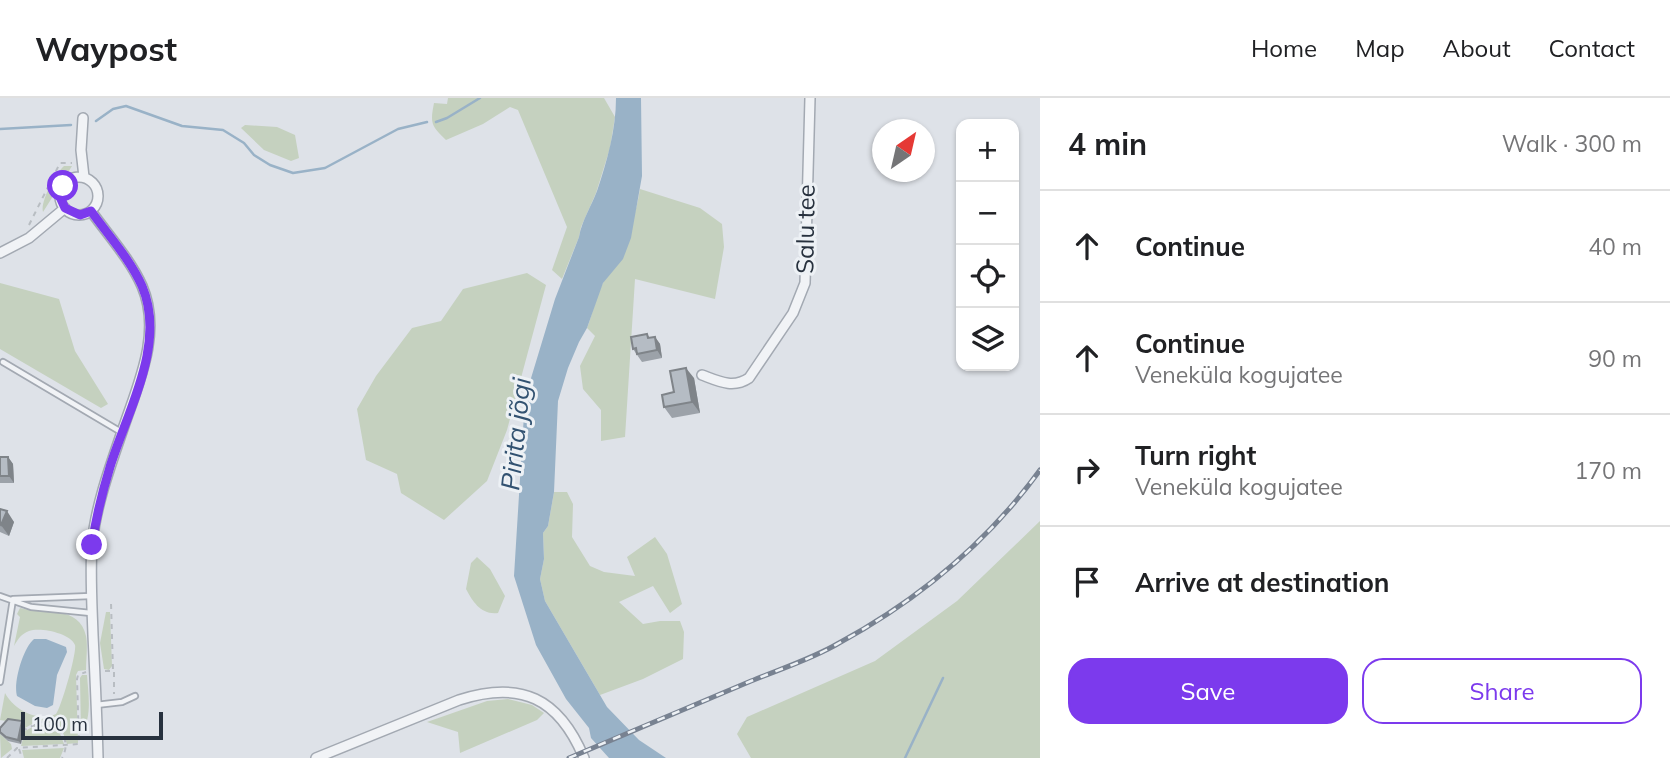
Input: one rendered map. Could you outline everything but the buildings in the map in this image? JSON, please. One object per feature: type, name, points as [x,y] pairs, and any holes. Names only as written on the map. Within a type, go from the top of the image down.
[{"type":"street","name":"Salu tee","points":[[702,375],[733,384],[740,384],[749,378],[793,313],[801,296],[807,262],[810,98]]},
{"type":"street","points":[[83,118],[81,150],[84,177]]},
{"type":"street","points":[[84,177],[97,189],[98,201],[91,211],[80,215],[65,208],[60,197],[63,186],[72,178],[84,177]]},
{"type":"street","points":[[0,253],[29,238],[65,208]]},
{"type":"street","points":[[91,211],[132,268],[143,288],[149,316],[148,348],[96,514],[92,545],[91,596],[98,758]]},
{"type":"street","points":[[316,758],[460,700],[499,691],[526,694],[552,709],[573,735],[584,758]]},
{"type":"lane","points":[[3,362],[122,432]]},
{"type":"lane","points":[[0,596],[13,599],[91,596]]},
{"type":"lane","points":[[13,599],[30,607],[93,613]]},
{"type":"lane","points":[[0,682],[13,599]]},
{"type":"lane","points":[[96,705],[115,703],[135,696]]},
{"type":"path","points":[[23,230],[36,215],[60,163],[72,163]]},
{"type":"path","points":[[111,603],[115,703]]},
{"type":"path","points":[[7,758],[19,748],[80,743],[78,675],[113,671]]},
{"type":"path","points":[[14,736],[35,723],[48,723],[63,734],[66,746],[62,758]]},
{"type":"path","points":[[19,748],[22,758]]},
{"type":"green space","points":[[448,98],[604,98],[615,117],[610,148],[596,193],[562,279],[552,270],[567,227],[518,110],[510,107],[483,124],[446,140],[433,124],[432,115],[434,103],[447,104]]},
{"type":"green space","points":[[245,125],[277,127],[295,135],[299,158],[291,161],[264,150],[241,128]]},
{"type":"green space","points":[[64,166],[72,166],[43,212],[46,195],[56,175]]},
{"type":"green space","points":[[640,189],[700,208],[722,224],[724,247],[715,299],[635,279],[625,437],[601,441],[601,410],[583,389],[580,366],[595,336],[587,328],[601,286],[626,237]]},
{"type":"green space","points":[[527,273],[546,285],[507,430],[487,481],[444,520],[401,493],[397,474],[366,460],[357,409],[376,376],[412,328],[441,321],[463,289]]},
{"type":"green space","points":[[0,283],[59,299],[75,351],[108,404],[101,408],[0,349]]},
{"type":"green space","points":[[554,492],[567,492],[573,504],[572,537],[590,566],[604,572],[635,576],[627,557],[655,537],[667,554],[682,604],[670,613],[653,586],[619,602],[643,624],[680,621],[684,632],[683,659],[643,679],[600,695],[545,601],[540,579],[544,559],[543,533],[548,526]]},
{"type":"green space","points":[[1040,521],[1040,758],[751,758],[737,734],[747,717],[875,661],[957,601]]},
{"type":"green space","points":[[477,557],[490,569],[505,596],[498,613],[482,610],[466,589],[471,563]]},
{"type":"green space","points":[[20,608],[69,615],[82,626],[86,636],[87,653],[86,670],[78,671],[76,675],[78,743],[67,744],[62,730],[48,722],[35,723],[25,728],[25,724],[0,720],[5,693],[14,705],[27,713],[41,716],[56,714],[74,658],[75,645],[72,641],[61,634],[47,631],[26,632],[14,646]]},
{"type":"green space","points":[[106,612],[110,612],[112,666],[109,670],[104,669],[100,643]]},
{"type":"green space","points":[[87,675],[89,705],[87,720],[81,732],[80,678]]},
{"type":"green space","points":[[508,699],[532,705],[544,713],[537,720],[460,753],[458,732],[427,722],[487,701]]},
{"type":"green space","points":[[38,724],[50,726],[51,732],[59,731],[64,744],[21,746],[25,731]]},
{"type":"green space","points":[[0,734],[11,744],[12,749],[1,758]]},
{"type":"green space","points":[[64,748],[60,758],[24,758],[22,750]]},
{"type":"water","points":[[616,98],[641,98],[642,176],[631,238],[623,259],[603,283],[587,328],[568,368],[558,401],[554,492],[548,526],[543,533],[544,559],[540,579],[545,601],[607,707],[639,740],[666,758],[609,758],[591,738],[589,728],[566,699],[536,645],[514,576],[525,398],[555,299],[604,168],[613,134]]},
{"type":"water","points":[[34,639],[46,639],[66,647],[67,652],[57,675],[53,705],[47,708],[35,706],[17,696],[16,683],[20,666]]},
{"type":"waterway","points":[[436,122],[480,98]]},
{"type":"waterway","points":[[96,121],[113,109],[126,106],[182,126],[223,130],[244,143],[254,155],[270,165],[293,173],[325,168],[398,129],[427,122]]},
{"type":"waterway","points":[[0,129],[71,125]]},
{"type":"waterway","points":[[905,758],[943,678]]},
{"type":"railway","points":[[569,758],[807,659],[868,626],[949,568],[997,522],[1040,470]]},
{"type":"route","points":[[63,186],[60,197],[65,208],[80,215],[91,211],[132,268],[143,288],[149,316],[148,348],[142,374],[96,514],[92,545]]},
{"type":"water label","name":"Pirita jõgi","points":[[516,434]]}]
